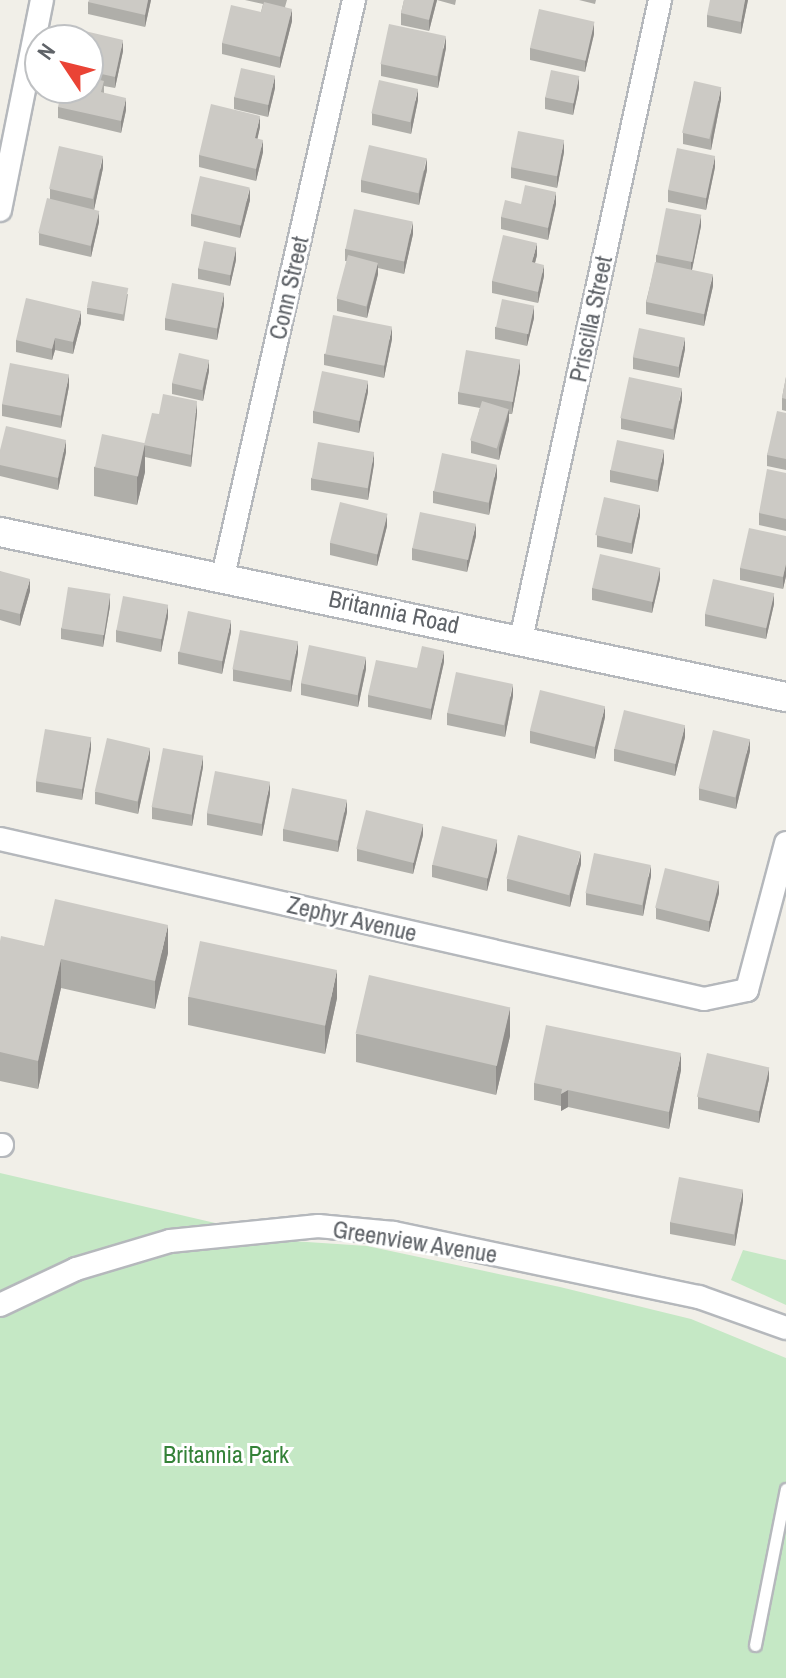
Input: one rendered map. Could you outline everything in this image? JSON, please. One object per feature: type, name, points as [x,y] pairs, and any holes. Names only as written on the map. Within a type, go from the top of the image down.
[{"type":"street","points":[[0,210],[42,0]]},
{"type":"street","name":"Conn Street","points":[[223,576],[354,0]]},
{"type":"street","name":"Priscilla Street","points":[[521,639],[660,0]]},
{"type":"street","name":"Britannia Road","points":[[0,532],[223,576],[786,697]]},
{"type":"street","name":"Zephyr Avenue","points":[[0,839],[704,999],[747,990],[786,843]]},
{"type":"street","name":"Greenview Avenue","points":[[0,1305],[76,1269],[155,1244],[260,1228],[318,1226],[394,1233],[699,1297],[786,1328]]},
{"type":"lane","points":[[755,1645],[786,1489]]},
{"type":"green space","name":"Britannia Park","points":[[0,1173],[292,1241],[367,1246],[560,1287],[691,1319],[786,1358],[786,1678],[0,1678]]},
{"type":"green space","points":[[743,1250],[786,1260],[786,1305],[731,1280]]},
{"type":"building","points":[[89,0],[148,0],[145,15]]},
{"type":"building","points":[[404,0],[434,0],[429,20],[401,13]]},
{"type":"building","points":[[710,0],[745,0],[741,22],[707,15]]},
{"type":"building","points":[[264,2],[292,9],[280,57],[222,43],[231,5],[261,12]]},
{"type":"building","points":[[539,9],[595,22],[586,61],[530,48]]},
{"type":"building","points":[[389,24],[446,36],[437,76],[380,64]]},
{"type":"building","points":[[104,36],[123,40],[115,77],[104,75]]},
{"type":"building","points":[[241,68],[275,76],[268,105],[234,97]]},
{"type":"building","points":[[551,70],[579,76],[574,103],[545,97]]},
{"type":"building","points":[[379,80],[418,89],[410,122],[371,113]]},
{"type":"building","points":[[694,81],[721,87],[709,139],[682,133]]},
{"type":"building","points":[[104,93],[126,98],[121,121],[58,107],[59,104],[104,104]]},
{"type":"building","points":[[211,104],[260,116],[255,138],[263,140],[256,169],[199,155]]},
{"type":"building","points":[[518,131],[564,140],[557,176],[511,167]]},
{"type":"building","points":[[369,145],[426,158],[418,193],[361,180]]},
{"type":"building","points":[[59,146],[103,156],[93,199],[49,189]]},
{"type":"building","points":[[677,148],[715,156],[706,198],[668,190]]},
{"type":"building","points":[[200,176],[250,187],[241,225],[191,214]]},
{"type":"building","points":[[525,185],[556,192],[548,228],[501,217],[505,200],[521,204]]},
{"type":"building","points":[[47,198],[99,211],[91,246],[38,233]]},
{"type":"building","points":[[666,208],[701,215],[692,262],[657,255]]},
{"type":"building","points":[[354,209],[413,221],[404,262],[345,249]]},
{"type":"building","points":[[503,235],[537,243],[532,262],[544,265],[538,292],[492,281]]},
{"type":"building","points":[[204,241],[236,248],[230,275],[198,268]]},
{"type":"building","points":[[348,255],[378,263],[366,306],[336,298]]},
{"type":"building","points":[[655,262],[713,274],[704,314],[646,302]]},
{"type":"building","points":[[92,281],[128,288],[123,315],[87,308]]},
{"type":"building","points":[[172,283],[224,293],[217,328],[165,318]]},
{"type":"building","points":[[26,298],[81,311],[73,342],[55,338],[52,349],[16,340]]},
{"type":"building","points":[[502,299],[534,306],[528,334],[496,327]]},
{"type":"building","points":[[333,315],[392,326],[384,366],[325,354]]},
{"type":"building","points":[[639,328],[685,338],[679,367],[633,357]]},
{"type":"building","points":[[466,350],[520,360],[513,402],[459,392]]},
{"type":"building","points":[[179,353],[209,360],[202,390],[172,383]]},
{"type":"building","points":[[10,363],[69,374],[61,416],[2,404]]},
{"type":"building","points":[[322,371],[368,381],[359,421],[313,411]]},
{"type":"building","points":[[629,377],[682,388],[673,429],[620,418]]},
{"type":"building","points":[[786,377],[786,399],[782,398]]},
{"type":"building","points":[[163,394],[197,401],[191,455],[144,445],[152,413],[159,414]]},
{"type":"building","points":[[482,401],[509,409],[497,448],[470,440]]},
{"type":"building","points":[[777,411],[786,413],[786,459],[767,455]]},
{"type":"building","points":[[6,426],[66,440],[58,478],[0,465]]},
{"type":"building","points":[[102,434],[145,443],[138,476],[95,467]]},
{"type":"building","points":[[617,440],[664,450],[658,480],[611,470]]},
{"type":"building","points":[[318,442],[374,452],[368,488],[312,478]]},
{"type":"building","points":[[442,453],[497,465],[489,503],[434,491]]},
{"type":"building","points":[[767,469],[786,473],[786,519],[759,513]]},
{"type":"building","points":[[604,497],[640,505],[631,543],[595,535]]},
{"type":"building","points":[[340,502],[388,514],[377,555],[330,543]]},
{"type":"building","points":[[420,512],[476,524],[468,560],[412,548]]},
{"type":"building","points":[[749,528],[786,536],[783,577],[740,568]]},
{"type":"building","points":[[600,554],[660,568],[653,602],[592,588]]},
{"type":"building","points":[[0,571],[30,579],[20,614],[0,609]]},
{"type":"building","points":[[713,579],[774,593],[766,628],[705,614]]},
{"type":"building","points":[[68,587],[110,594],[104,635],[61,628]]},
{"type":"building","points":[[123,596],[168,605],[161,639],[116,630]]},
{"type":"building","points":[[188,611],[231,620],[222,661],[179,652]]},
{"type":"building","points":[[240,630],[298,641],[290,681],[232,669]]},
{"type":"building","points":[[309,645],[366,657],[358,695],[301,683]]},
{"type":"building","points":[[422,646],[444,651],[431,709],[368,695],[376,660],[417,668]]},
{"type":"building","points":[[456,672],[513,684],[504,725],[447,713]]},
{"type":"building","points":[[540,690],[605,706],[595,747],[530,731]]},
{"type":"building","points":[[624,710],[685,725],[675,764],[614,749]]},
{"type":"building","points":[[45,729],[91,737],[82,789],[36,781]]},
{"type":"building","points":[[713,730],[750,739],[735,797],[698,788]]},
{"type":"building","points":[[107,738],[150,748],[137,801],[95,792]]},
{"type":"building","points":[[163,748],[203,756],[192,815],[152,807]]},
{"type":"building","points":[[215,771],[270,782],[262,824],[207,813]]},
{"type":"building","points":[[292,788],[347,800],[338,841],[283,829]]},
{"type":"building","points":[[366,810],[423,824],[414,863],[356,849]]},
{"type":"building","points":[[442,826],[497,840],[488,879],[432,865]]},
{"type":"building","points":[[518,835],[581,852],[569,895],[506,878]]},
{"type":"building","points":[[594,853],[651,865],[642,905],[585,893]]},
{"type":"building","points":[[665,868],[719,882],[709,921],[655,908]]},
{"type":"building","points":[[55,899],[168,925],[155,981],[61,959],[38,1061],[0,1052],[0,941],[1,936],[44,946]]},
{"type":"building","points":[[200,941],[337,970],[325,1026],[188,997]]},
{"type":"building","points":[[369,975],[510,1008],[497,1066],[356,1033]]},
{"type":"building","points":[[546,1025],[681,1053],[669,1112],[568,1090],[561,1094],[562,1089],[534,1083]]},
{"type":"building","points":[[707,1053],[769,1067],[759,1111],[697,1097]]},
{"type":"building","points":[[679,1177],[743,1189],[734,1235],[670,1222]]}]
